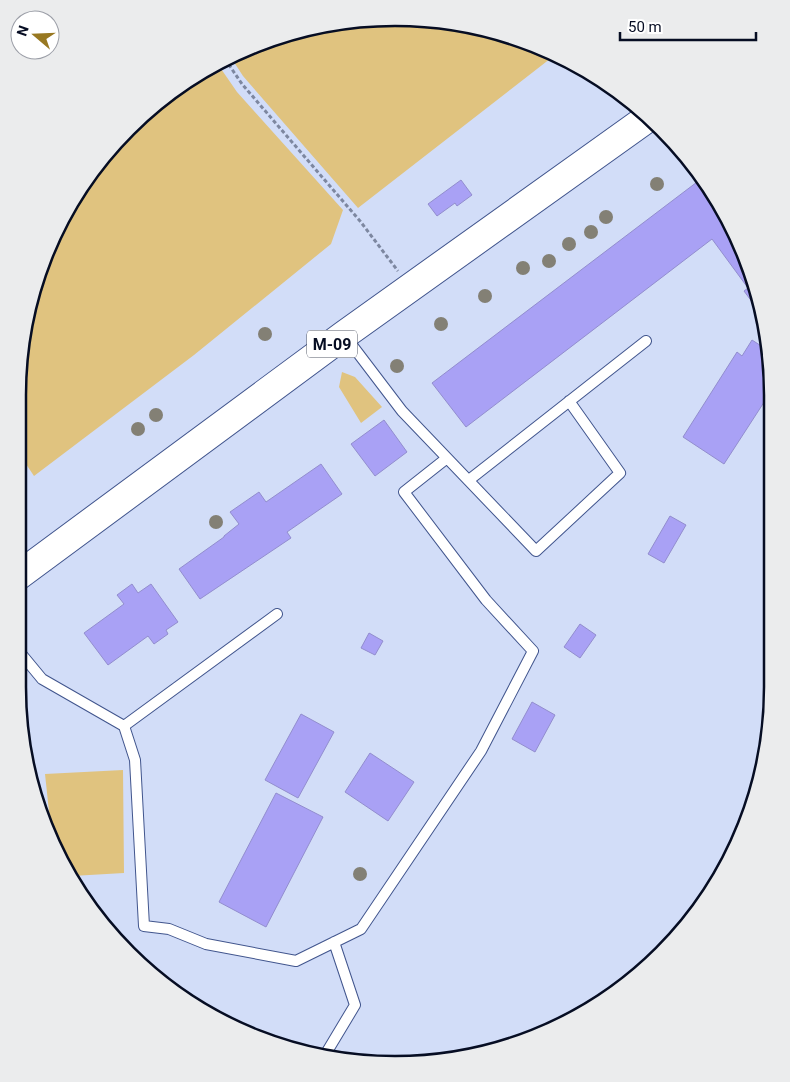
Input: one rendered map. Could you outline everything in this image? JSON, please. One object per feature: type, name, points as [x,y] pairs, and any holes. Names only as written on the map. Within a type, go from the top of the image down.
[{"type":"highway","name":"М-09","points":[[26,570],[344,335],[644,123]]},
{"type":"lane","points":[[344,335],[402,411],[536,551],[620,473],[569,401]]},
{"type":"lane","points":[[468,480],[646,341]]},
{"type":"lane","points":[[26,660],[42,679],[124,726],[135,760],[144,926],[169,929],[206,944],[296,960],[334,942],[361,929],[482,751],[532,651],[486,600],[404,492],[447,458]]},
{"type":"lane","points":[[124,726],[277,614]]},
{"type":"lane","points":[[328,1050],[355,1005],[334,942]]},
{"type":"path","points":[[230,65],[242,84],[360,221],[411,288]]},
{"type":"shaded area","points":[[371,27],[419,27],[467,33],[514,46],[549,60],[358,208],[243,76],[234,63],[254,54],[323,33]]},
{"type":"shaded area","points":[[222,70],[237,92],[343,210],[331,244],[194,355],[34,476],[26,464],[26,395],[29,347],[33,323],[46,276],[64,232],[88,190],[134,134],[190,88]]},
{"type":"shaded area","points":[[342,372],[355,377],[382,407],[361,423],[339,387]]},
{"type":"shaded area","points":[[123,770],[124,873],[79,876],[64,850],[49,815],[45,774]]},
{"type":"building","points":[[461,180],[472,195],[457,206],[455,203],[437,216],[428,204]]},
{"type":"building","points":[[696,182],[702,190],[726,232],[747,287],[712,239],[466,427],[432,383]]},
{"type":"building","points":[[748,288],[751,301],[744,291]]},
{"type":"building","points":[[752,340],[761,346],[764,402],[724,464],[683,437],[737,352],[742,356]]},
{"type":"building","points":[[384,420],[407,452],[375,476],[351,444]]},
{"type":"building","points":[[321,464],[342,494],[287,532],[291,538],[200,599],[179,569],[239,524],[230,512],[259,492],[266,502]]},
{"type":"building","points":[[670,516],[686,525],[664,563],[648,554]]},
{"type":"building","points":[[132,584],[138,593],[151,584],[178,622],[166,630],[168,634],[154,644],[148,636],[108,665],[84,633],[124,604],[117,595]]},
{"type":"building","points":[[580,624],[596,635],[580,658],[564,647]]},
{"type":"building","points":[[369,633],[383,641],[375,655],[361,648]]},
{"type":"building","points":[[532,702],[555,715],[535,752],[512,739]]},
{"type":"building","points":[[301,714],[334,732],[298,798],[265,780]]},
{"type":"building","points":[[370,753],[414,782],[388,821],[345,792]]},
{"type":"building","points":[[276,793],[323,817],[266,927],[219,902]]}]
